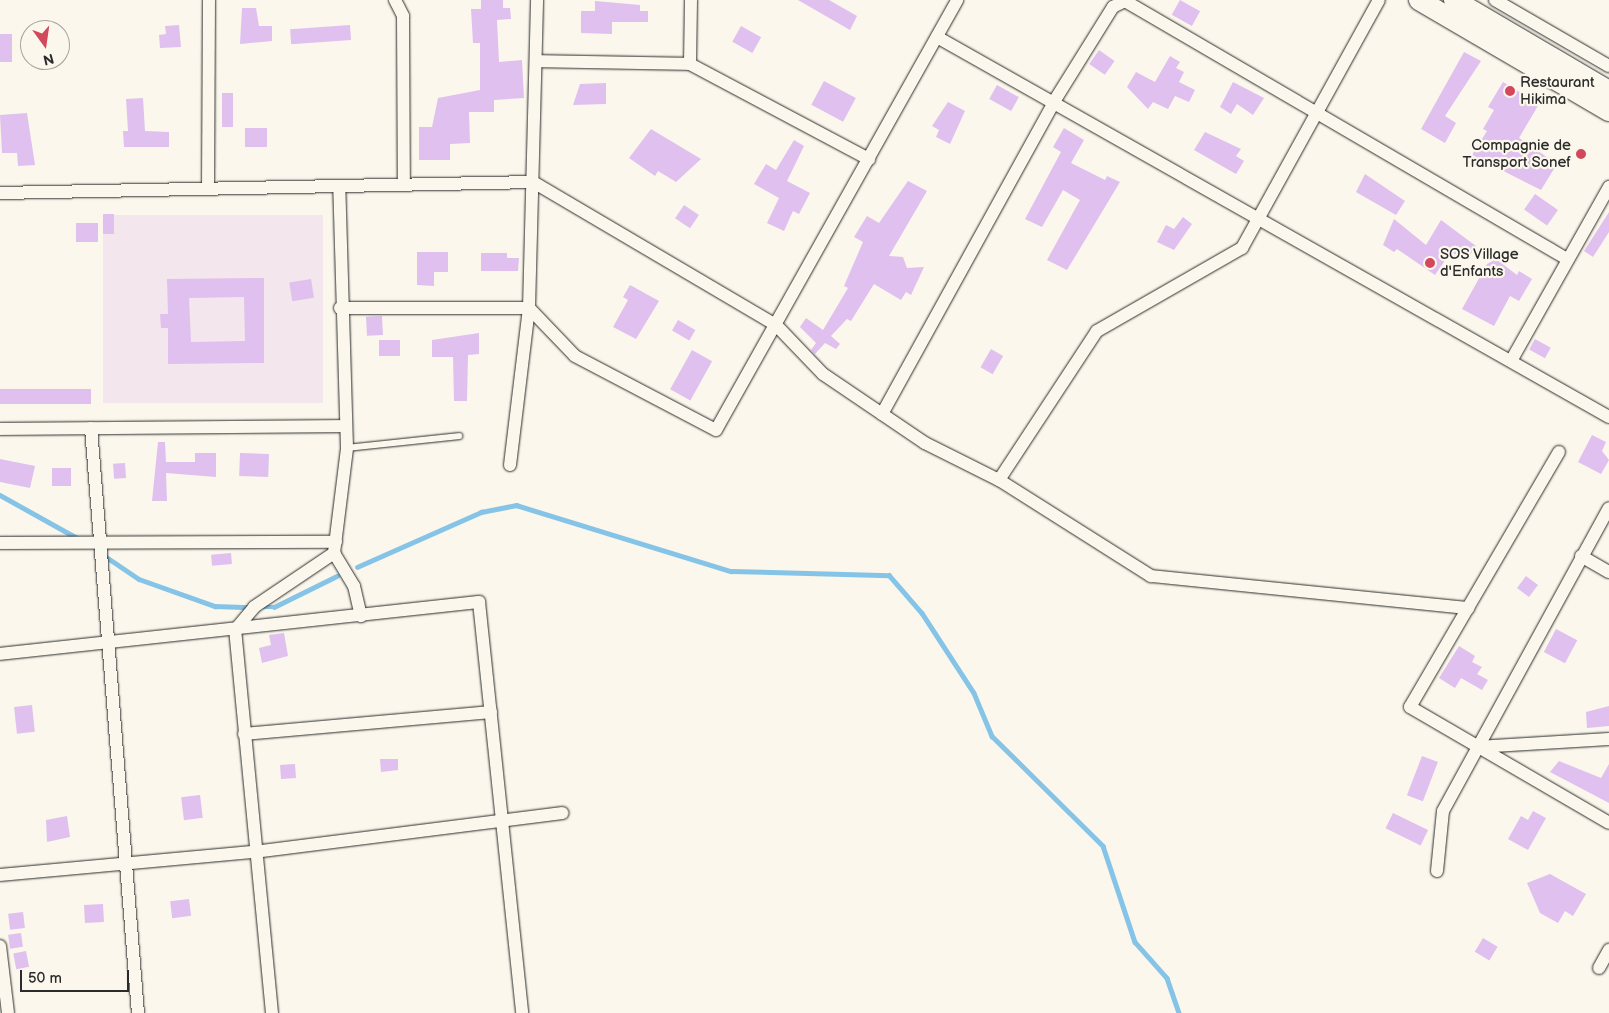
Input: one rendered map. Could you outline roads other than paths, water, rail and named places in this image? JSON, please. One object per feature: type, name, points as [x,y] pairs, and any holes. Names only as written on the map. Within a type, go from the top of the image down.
[{"type":"main road","points":[[1419,0],[1609,111]]},
{"type":"main road","points":[[1454,0],[1609,91]]},
{"type":"street","points":[[208,189],[209,0]]},
{"type":"street","points":[[395,0],[403,16],[404,185]]},
{"type":"street","points":[[510,465],[529,308],[537,0]]},
{"type":"street","points":[[690,64],[691,0]]},
{"type":"street","points":[[340,308],[529,308],[575,356],[716,430],[938,38],[957,0]]},
{"type":"street","points":[[999,480],[1097,331],[1242,248],[1379,0]]},
{"type":"street","points":[[1496,0],[1609,66]]},
{"type":"street","points":[[882,414],[1055,100],[1113,7],[1125,1],[1566,258]]},
{"type":"street","points":[[938,38],[1055,100],[1259,219],[1609,418]]},
{"type":"street","points":[[536,61],[690,64],[869,159]]},
{"type":"street","points":[[0,194],[533,182],[776,325],[823,374],[925,443],[999,480],[1151,576],[1468,608]]},
{"type":"street","points":[[339,186],[340,308],[347,448],[335,547],[354,586],[360,616]]},
{"type":"street","points":[[1510,361],[1566,258],[1609,187]]},
{"type":"street","points":[[0,429],[345,426]]},
{"type":"street","points":[[91,428],[138,1013]]},
{"type":"street","points":[[1559,452],[1410,708],[1609,823]]},
{"type":"street","points":[[1437,870],[1443,811],[1609,508]]},
{"type":"street","points":[[0,543],[335,547]]},
{"type":"street","points":[[272,1013],[254,852],[235,630],[254,607],[335,547]]},
{"type":"street","points":[[1581,556],[1609,572]]},
{"type":"street","points":[[0,654],[480,602],[522,1013]]},
{"type":"street","points":[[244,734],[491,712]]},
{"type":"street","points":[[1477,747],[1609,739]]},
{"type":"street","points":[[0,875],[126,862],[254,852],[502,823],[562,813]]},
{"type":"street","points":[[0,946],[8,1013]]},
{"type":"street","points":[[1600,968],[1609,950]]},
{"type":"lane","points":[[347,448],[459,436]]},
{"type":"waterway","points":[[0,495],[79,539]]},
{"type":"waterway","points":[[357,567],[481,512],[516,505],[731,571],[889,575],[922,613],[974,693],[992,736],[1103,846],[1135,942],[1167,978],[1179,1013]]},
{"type":"waterway","points":[[105,556],[139,579],[215,606],[250,607]]},
{"type":"waterway","points":[[260,607],[274,607],[337,576]]},
{"type":"place","name":"Restaurant Hikima","points":[[1510,91]]},
{"type":"place","name":"Compagnie de Transport Sonef","points":[[1581,154]]},
{"type":"place","name":"SOS Village d'Enfants","points":[[1430,263]]}]
